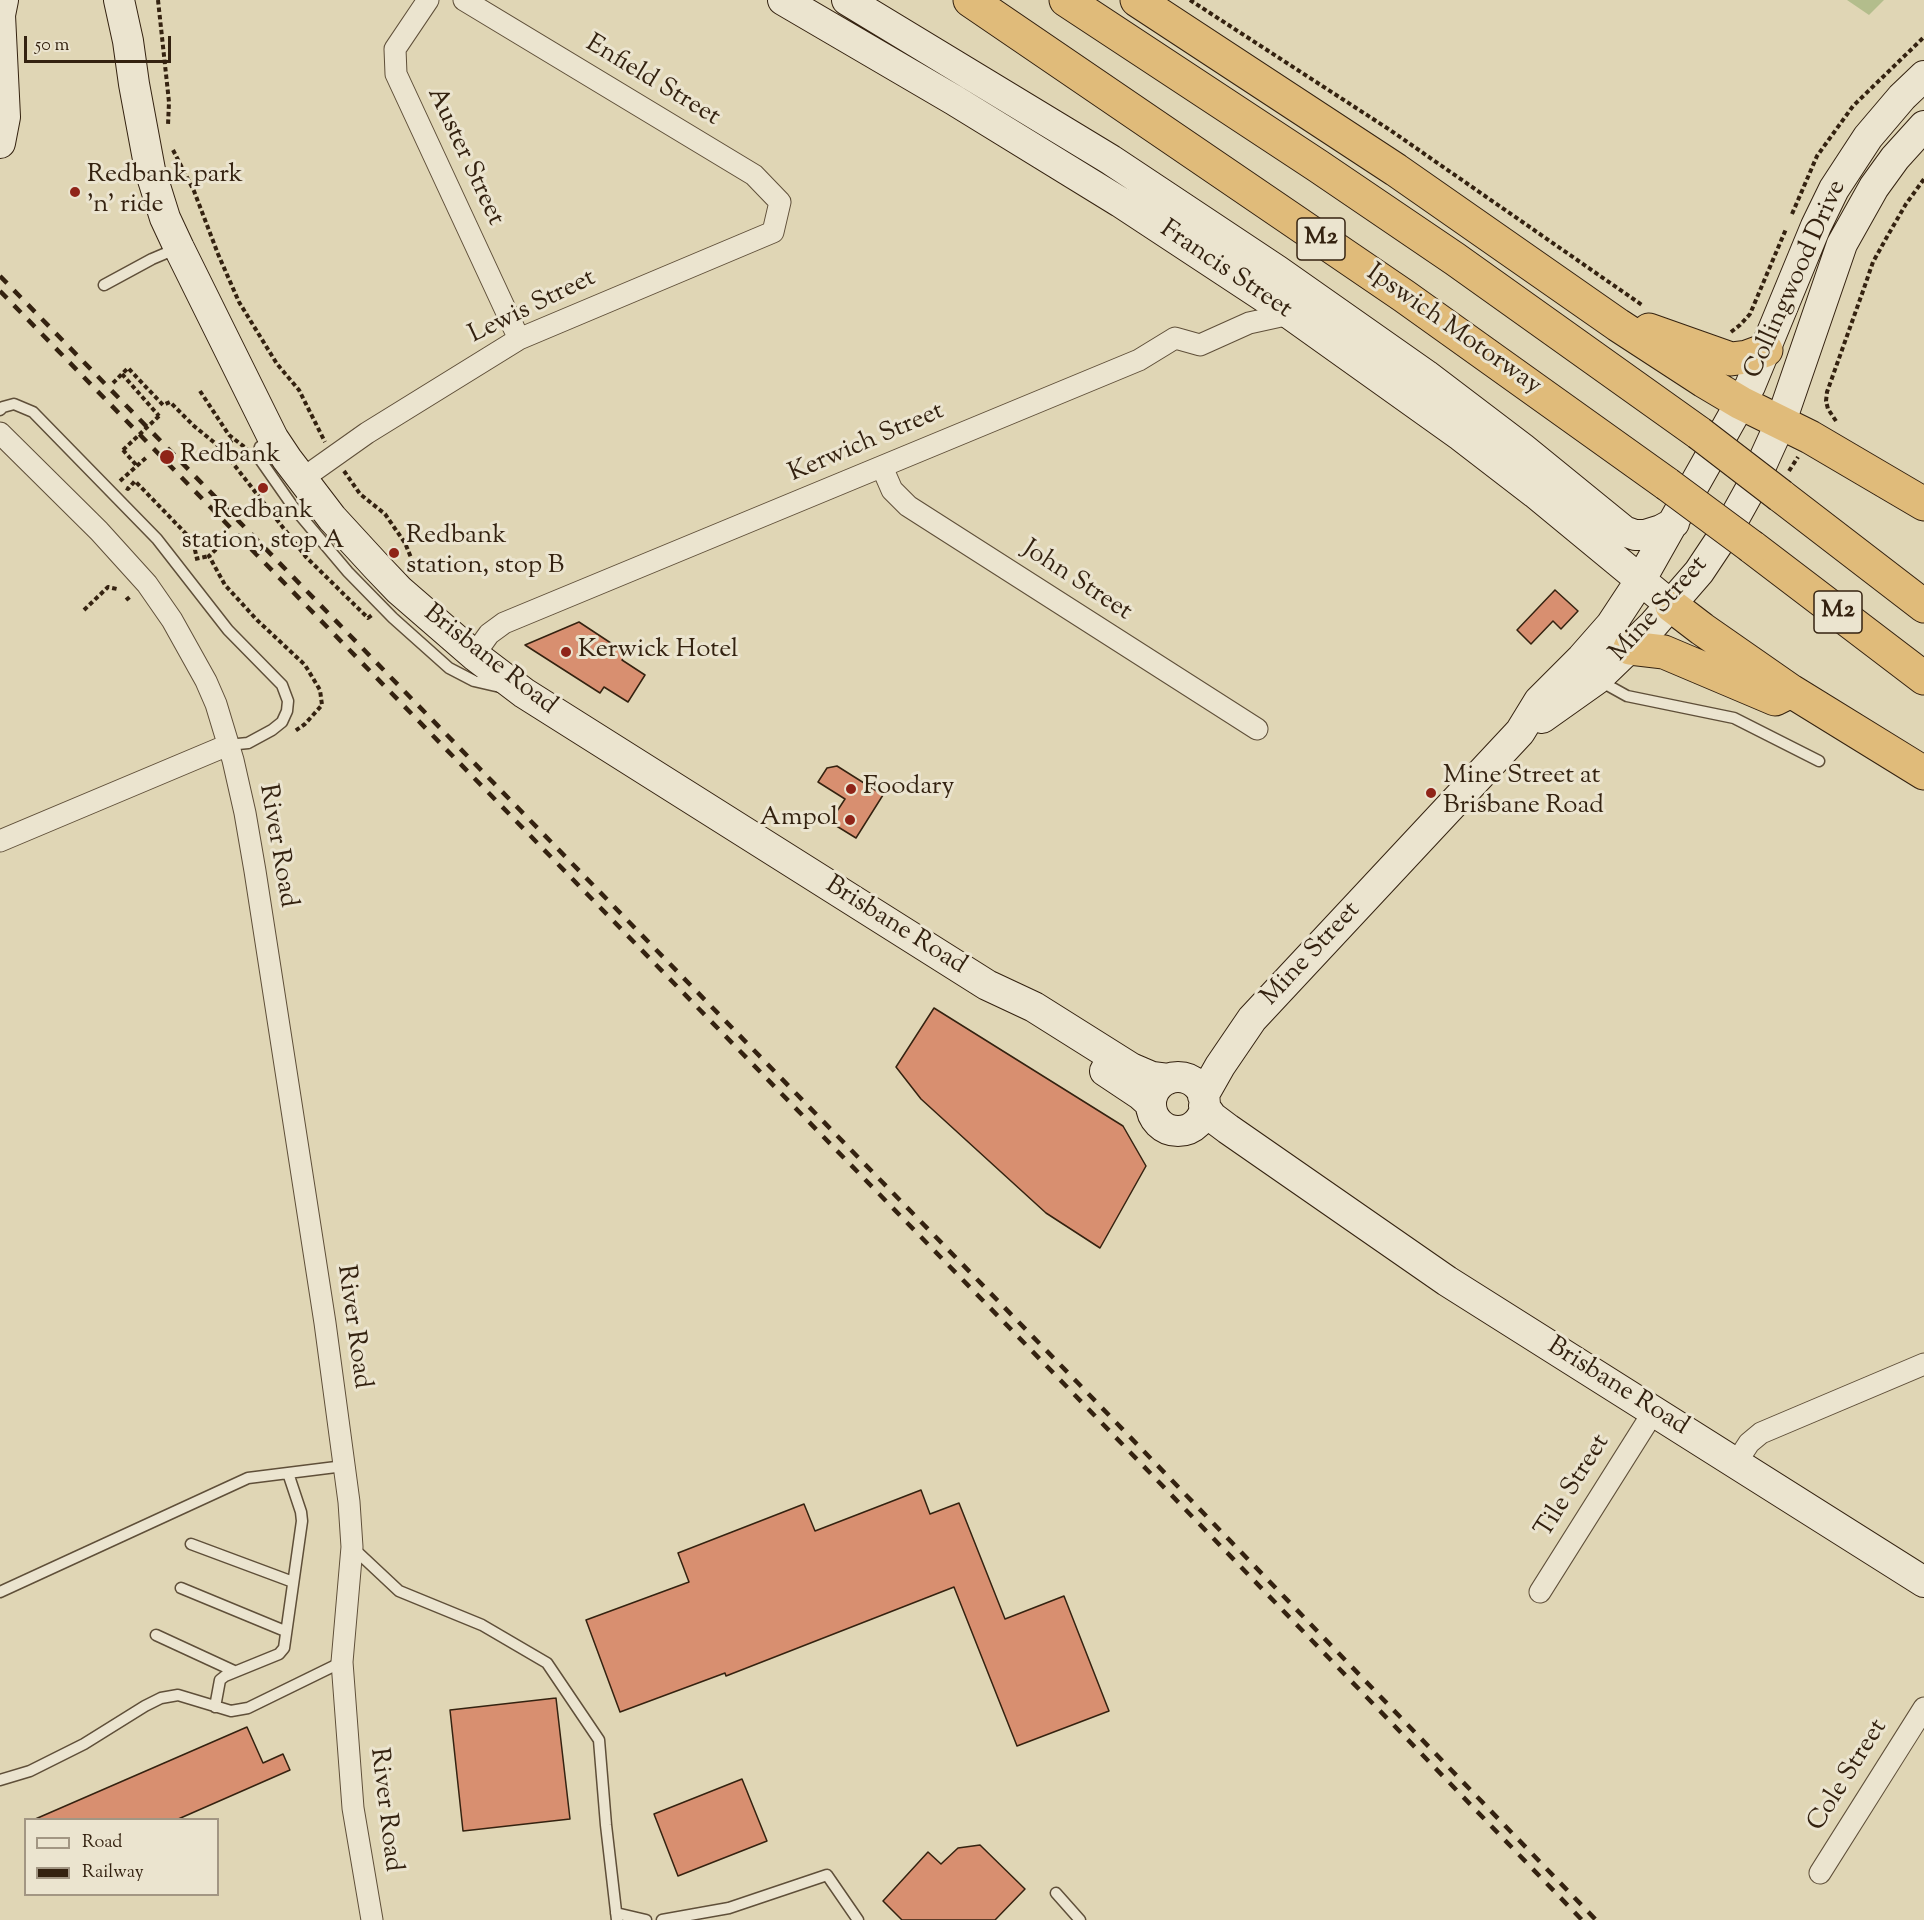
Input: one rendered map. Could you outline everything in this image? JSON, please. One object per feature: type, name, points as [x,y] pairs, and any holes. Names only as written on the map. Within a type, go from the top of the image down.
[{"type":"highway","name":"Ipswich Motorway","points":[[970,0],[1404,296],[1667,484],[1924,678]]},
{"type":"highway","name":"M2","points":[[1066,0],[1455,259],[1699,433],[1924,606]]},
{"type":"highway","points":[[1137,0],[1395,170],[1618,325],[1741,403],[1810,437],[1924,504]]},
{"type":"highway","points":[[1618,325],[1648,329],[1731,359],[1747,357],[1766,350]]},
{"type":"highway","points":[[1672,606],[1791,691],[1924,773]]},
{"type":"highway","points":[[1630,648],[1664,652],[1774,699],[1791,691]]},
{"type":"main road","points":[[0,143],[6,108],[0,14],[3,0]]},
{"type":"main road","name":"Brisbane Road","points":[[119,0],[150,170],[165,218],[266,448],[302,479],[332,518],[378,568],[399,590],[474,655],[524,693],[987,985],[1027,1017],[1151,1104]]},
{"type":"main road","name":"Brisbane Road","points":[[128,41],[133,0]]},
{"type":"main road","name":"Francis Street","points":[[783,0],[964,106],[1120,202],[1290,314],[1461,436],[1535,493],[1672,606]]},
{"type":"main road","name":"Francis Street","points":[[847,0],[1111,160],[1278,271],[1435,382],[1522,448],[1624,531],[1635,535],[1645,535],[1674,523]]},
{"type":"main road","name":"Collingwood Drive","points":[[1741,403],[1766,350],[1816,226],[1834,189],[1868,137],[1924,75]]},
{"type":"main road","name":"Collingwood Drive","points":[[1780,424],[1842,244],[1874,187],[1895,158],[1924,126]]},
{"type":"main road","name":"Mine Street","points":[[1204,1101],[1220,1066],[1252,1019],[1520,732],[1539,701],[1611,625],[1674,523],[1741,403]]},
{"type":"main road","name":"Mine Street","points":[[1520,732],[1597,679],[1672,606],[1699,572],[1731,524],[1751,488],[1780,424]]},
{"type":"main road","name":"Brisbane Road","points":[[987,985],[1034,1007],[1131,1068],[1152,1077],[1172,1078]]},
{"type":"main road","name":"Mine Street","points":[[1172,1078],[1191,1069],[1226,1036],[1252,1019]]},
{"type":"main road","points":[[1172,1078],[1192,1082],[1204,1101],[1198,1122],[1184,1131],[1165,1128],[1152,1114],[1153,1092],[1160,1084],[1172,1078]]},
{"type":"main road","name":"Brisbane Road","points":[[1204,1101],[1220,1124],[1447,1281],[1924,1582]]},
{"type":"main road","name":"Brisbane Road","points":[[1184,1131],[1230,1154],[1313,1189]]},
{"type":"street","name":"Auster Street","points":[[428,0],[395,49],[396,74],[519,339]]},
{"type":"street","name":"Enfield Street","points":[[464,0],[754,175],[780,202],[773,231]]},
{"type":"street","name":"Lewis Street","points":[[302,479],[367,433],[519,339],[773,231]]},
{"type":"street","name":"Kerwich Street","points":[[474,655],[489,634],[504,623],[1139,360],[1175,338],[1200,345],[1249,323],[1290,314]]},
{"type":"street","name":"River Road","points":[[0,433],[99,531],[147,584],[172,620],[206,681],[216,704],[245,813],[325,1323],[350,1502],[352,1547],[342,1662],[353,1808],[372,1920]]},
{"type":"street","name":"John Street","points":[[882,467],[892,490],[908,506],[1257,729]]},
{"type":"street","points":[[0,841],[228,746]]},
{"type":"street","points":[[1736,1463],[1749,1443],[1761,1433],[1924,1364]]},
{"type":"street","name":"Tile Street","points":[[1540,1592],[1654,1411]]},
{"type":"street","name":"Cole Street","points":[[1820,1873],[1924,1708]]},
{"type":"lane","points":[[104,285],[152,259],[179,248]]},
{"type":"lane","points":[[0,410],[14,404],[33,412],[157,539],[228,630],[282,685],[288,701],[282,722],[248,743],[228,746]]},
{"type":"lane","points":[[266,448],[294,508],[328,550],[393,618],[449,668],[474,681],[524,693]]},
{"type":"lane","points":[[1597,679],[1627,696],[1734,718],[1819,761]]},
{"type":"lane","points":[[0,1592],[249,1479],[344,1466]]},
{"type":"lane","points":[[215,1707],[220,1680],[234,1671],[279,1654],[284,1648],[302,1521],[288,1473]]},
{"type":"lane","points":[[191,1544],[293,1582]]},
{"type":"lane","points":[[352,1547],[399,1591],[482,1625],[547,1663],[599,1740],[616,1916],[646,1920]]},
{"type":"lane","points":[[181,1588],[285,1631]]},
{"type":"lane","points":[[156,1635],[234,1671]]},
{"type":"lane","points":[[0,1780],[30,1771],[84,1744],[162,1698],[178,1695],[231,1711],[248,1708],[342,1662]]},
{"type":"lane","points":[[662,1920],[729,1908],[827,1875],[858,1920]]},
{"type":"lane","points":[[1056,1893],[1080,1920]]},
{"type":"path","points":[[158,0],[169,102],[169,131]]},
{"type":"path","points":[[1190,0],[1390,130],[1644,306]]},
{"type":"path","points":[[170,141],[173,152],[194,191],[239,302],[277,364],[299,390],[327,445]]},
{"type":"path","points":[[1820,399],[1826,401],[1827,392],[1874,262],[1906,204],[1924,179]]},
{"type":"path","points":[[1723,334],[1734,330]]},
{"type":"path","points":[[114,383],[128,368],[163,405],[170,402],[221,448],[306,557],[369,618],[378,610]]},
{"type":"path","points":[[122,374],[159,416],[123,450],[137,466]]},
{"type":"path","points":[[200,391],[234,440],[266,448]]},
{"type":"path","points":[[1825,414],[1828,409]]},
{"type":"path","points":[[221,448],[234,440]]},
{"type":"path","points":[[120,481],[148,456]]},
{"type":"path","points":[[340,466],[360,494],[385,514],[405,543],[417,572],[412,577]]},
{"type":"path","points":[[112,474],[128,489],[135,481],[193,542],[197,559]]},
{"type":"path","points":[[189,559],[209,556]]},
{"type":"path","points":[[84,610],[108,588],[117,589]]},
{"type":"path","points":[[126,600],[131,596]]},
{"type":"green space","points":[[1847,0],[1884,0],[1869,15]]},
{"type":"building","points":[[1555,590],[1578,611],[1561,629],[1553,621],[1531,644],[1517,630]]},
{"type":"building","points":[[579,622],[626,653],[622,660],[645,675],[628,702],[604,687],[600,693],[525,645]]},
{"type":"building","name":"Foodary","points":[[837,766],[883,795],[856,838],[830,822],[845,799],[818,782],[827,768]]},
{"type":"building","points":[[934,1008],[1123,1126],[1146,1166],[1100,1248],[1046,1213],[921,1099],[896,1067]]},
{"type":"building","points":[[921,1490],[930,1514],[959,1503],[1005,1619],[1064,1596],[1109,1711],[1017,1746],[954,1587],[726,1676],[725,1673],[620,1712],[586,1620],[689,1582],[678,1553],[804,1504],[815,1531]]},
{"type":"building","points":[[556,1698],[570,1819],[463,1831],[450,1710]]},
{"type":"building","points":[[247,1727],[263,1763],[283,1754],[290,1770],[181,1818],[38,1818]]},
{"type":"building","points":[[742,1779],[767,1841],[678,1876],[654,1814]]},
{"type":"building","points":[[980,1845],[1025,1889],[995,1920],[902,1920],[883,1901],[928,1852],[941,1864],[958,1848]]},
{"type":"railway","points":[[0,276],[1077,1382],[1596,1920]]},
{"type":"railway","points":[[0,291],[1069,1389],[1582,1920]]},
{"type":"place","name":"Redbank park 'n' ride","points":[[75,192]]},
{"type":"place","name":"Redbank","points":[[167,457]]},
{"type":"place","name":"Redbank station, stop A","points":[[263,488]]},
{"type":"place","name":"Redbank station, stop B","points":[[394,553]]},
{"type":"place","name":"Kerwick Hotel","points":[[566,652]]},
{"type":"place","name":"Foodary","points":[[851,789]]},
{"type":"place","name":"Mine Street at Brisbane Road","points":[[1431,793]]},
{"type":"place","name":"Ampol","points":[[850,820]]}]
